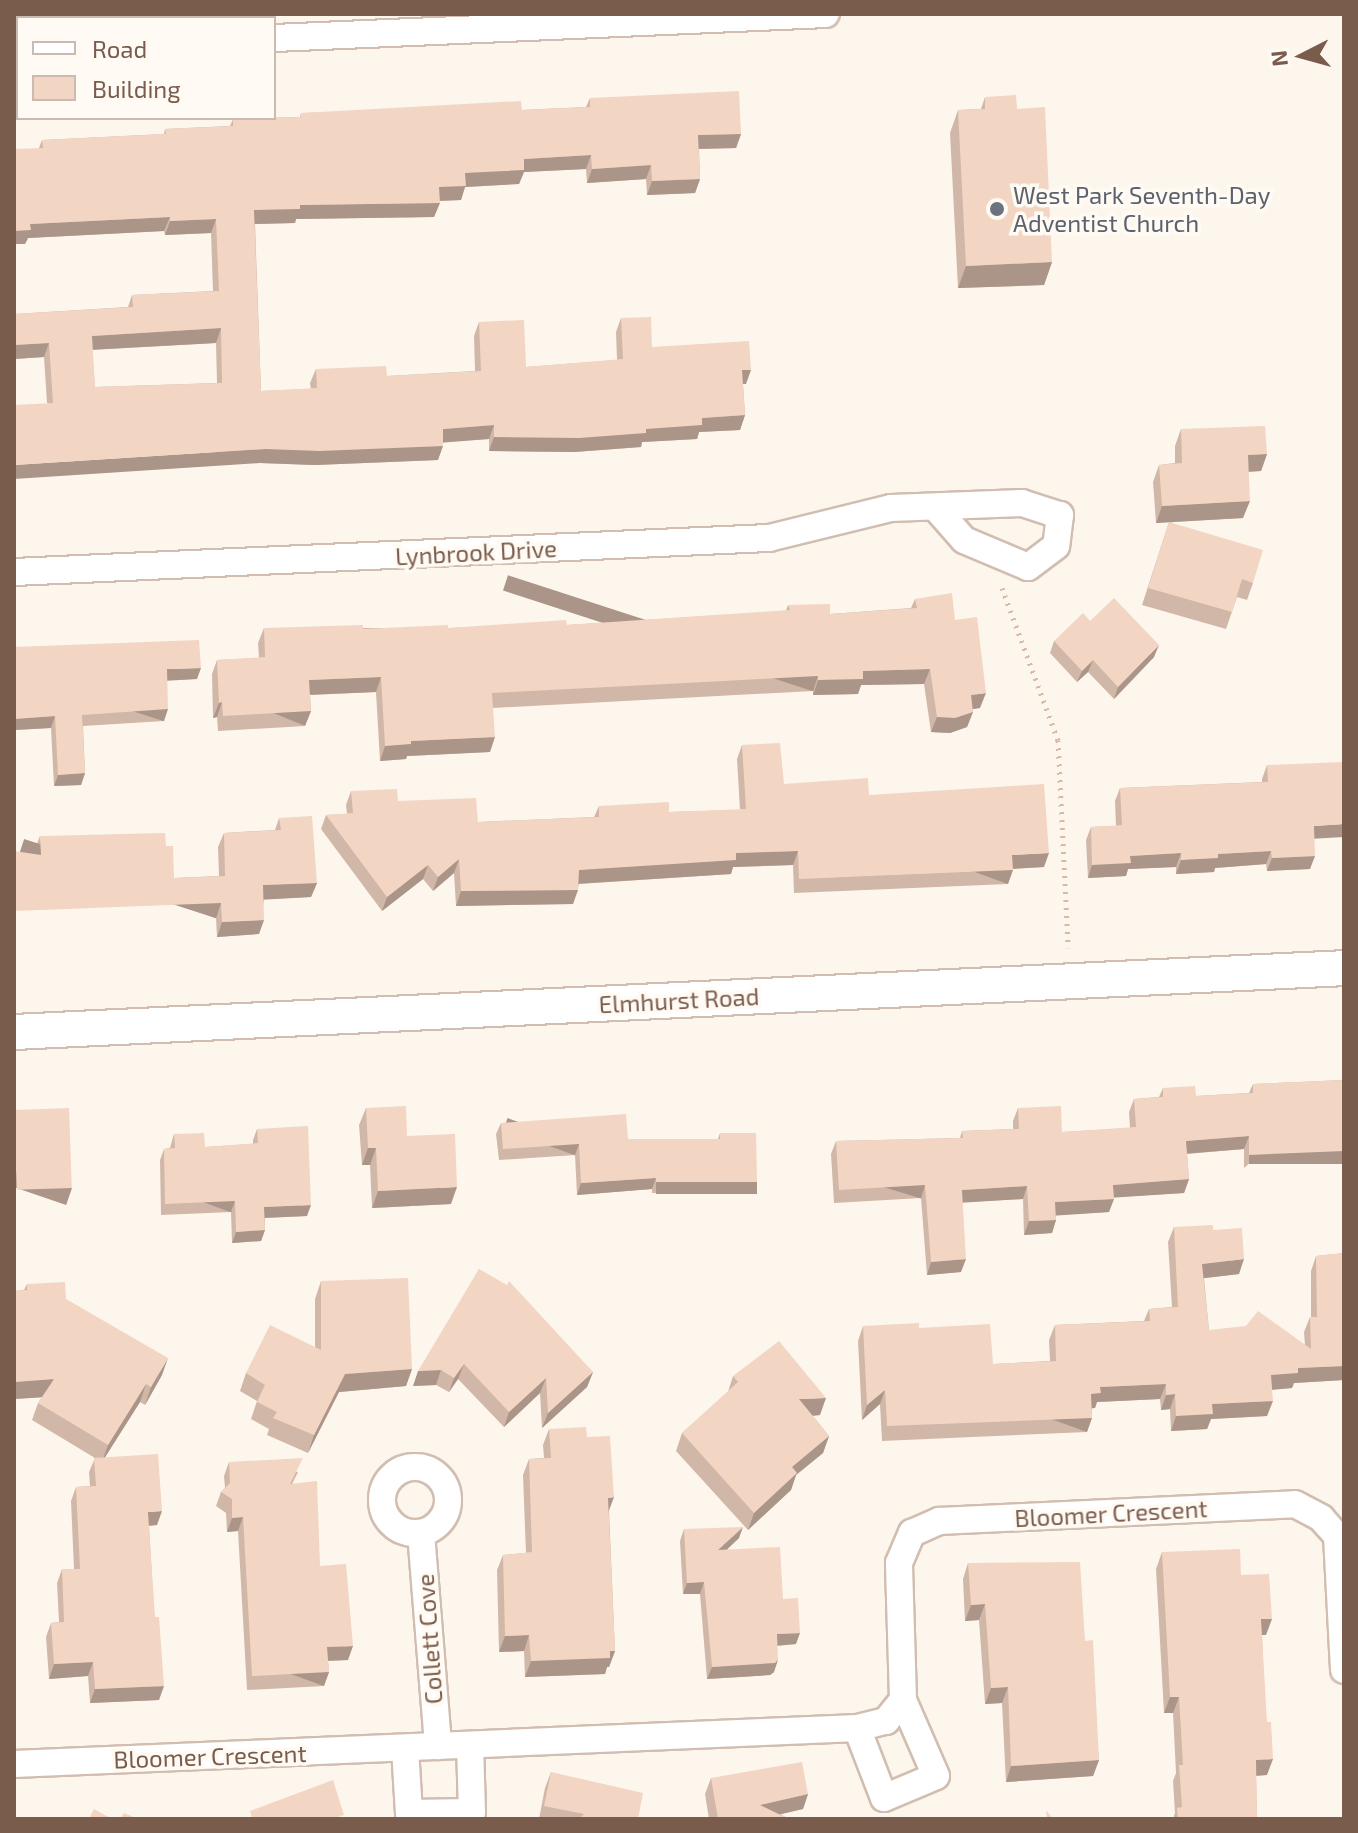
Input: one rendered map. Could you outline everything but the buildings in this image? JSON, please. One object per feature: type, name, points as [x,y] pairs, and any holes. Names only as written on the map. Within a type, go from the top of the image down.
[{"type":"street","points":[[290,29],[825,14]]},
{"type":"street","name":"Lynbrook Drive","points":[[14,572],[769,538],[891,508],[1022,503],[1060,515],[1056,546],[1028,567],[964,540],[935,507]]},
{"type":"street","name":"Elmhurst Road","points":[[14,1032],[1344,968]]},
{"type":"street","name":"Bloomer Crescent","points":[[857,1728],[884,1798],[936,1776],[903,1700],[899,1563],[912,1533],[939,1521],[1295,1504],[1321,1518],[1337,1536],[1344,1670]]},
{"type":"street","name":"Collett Cove","points":[[421,1533],[438,1746]]},
{"type":"street","name":"Bloomer Crescent","points":[[14,1764],[857,1728],[886,1721],[903,1700]]},
{"type":"street","points":[[405,1748],[409,1813],[472,1812],[470,1745]]},
{"type":"path","points":[[987,550],[1058,740],[1069,981]]},
{"type":"place","name":"West Park Seventh-Day Adventist Church","points":[[997,209]]}]
